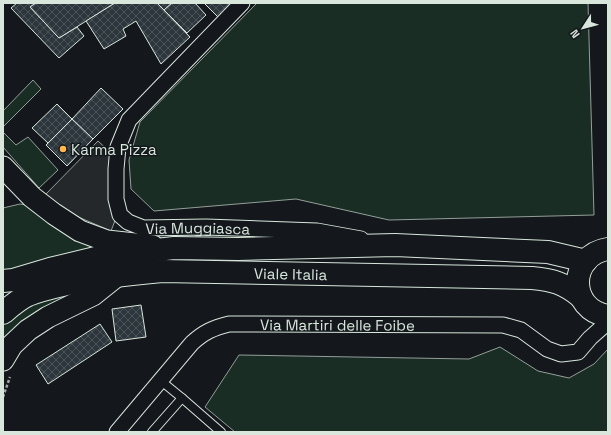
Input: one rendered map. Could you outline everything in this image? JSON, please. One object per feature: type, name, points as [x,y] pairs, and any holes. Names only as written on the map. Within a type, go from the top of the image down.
[{"type":"main road","points":[[3,167],[32,197],[80,231],[107,241],[174,248]]},
{"type":"main road","name":"Viale Italia","points":[[3,281],[13,280],[50,269],[104,256],[174,248],[238,249],[395,245],[548,252],[586,261]]},
{"type":"main road","points":[[598,312],[578,288],[578,278],[581,269],[590,256],[608,249]]},
{"type":"main road","name":"Viale Italia","points":[[3,313],[27,295],[52,287],[88,279],[162,271],[547,279],[571,289],[598,312]]},
{"type":"main road","points":[[7,366],[12,345],[28,330],[48,317],[93,295],[118,275]]},
{"type":"street","name":"Via Muggiasca","points":[[242,3],[129,120],[118,147],[116,168],[116,199],[120,215],[128,222],[143,228],[206,227],[317,231],[395,245]]},
{"type":"street","name":"Via Martiri delle Foibe","points":[[117,432],[192,343],[203,333],[229,324],[503,325],[521,330],[547,349],[561,354],[578,352],[590,338],[598,312]]},
{"type":"lane","points":[[160,380],[221,432]]},
{"type":"lane","points":[[152,432],[182,398]]},
{"type":"path","points":[[3,397],[8,379],[7,366]]},
{"type":"green space","points":[[257,3],[588,3],[594,215],[389,220],[296,199],[154,211],[131,189],[129,160],[140,122]]},
{"type":"green space","points":[[33,80],[41,89],[3,127],[3,111]]},
{"type":"green space","points":[[3,132],[16,145],[28,137],[58,170],[39,188],[3,147]]},
{"type":"green space","points":[[20,204],[33,206],[103,248],[3,272],[3,208]]},
{"type":"green space","points":[[78,289],[3,348],[3,325],[17,311],[32,301]]},
{"type":"green space","points":[[500,347],[538,371],[569,378],[594,364],[608,349],[608,432],[235,432],[205,407],[239,355],[469,359]]},
{"type":"shaded area","points":[[98,141],[110,152],[109,182],[116,218],[111,231],[76,216],[45,195]]},
{"type":"building","points":[[17,3],[36,3],[30,7],[59,38],[77,27],[84,36],[59,58],[11,8]]},
{"type":"building","points":[[36,3],[115,3],[59,38],[30,7]]},
{"type":"building","points":[[115,3],[157,3],[190,37],[161,64],[136,21],[123,29],[126,36],[104,49],[86,21]]},
{"type":"building","points":[[157,3],[172,3],[164,10]]},
{"type":"building","points":[[172,3],[195,3],[206,15],[187,33],[164,10]]},
{"type":"building","points":[[204,3],[232,3],[218,17]]},
{"type":"building","points":[[101,88],[123,109],[93,139],[72,119]]},
{"type":"building","points":[[57,104],[72,119],[48,143],[32,128]]},
{"type":"building","points":[[72,119],[93,139],[67,166],[46,145]]},
{"type":"building","points":[[141,305],[146,337],[116,341],[112,309]]},
{"type":"building","points":[[100,324],[112,342],[48,384],[36,365]]},
{"type":"place","name":"Karma Pizza","points":[[63,149]]}]
